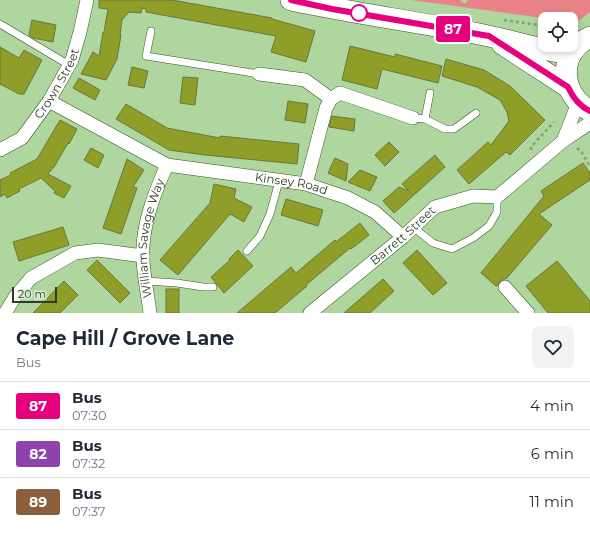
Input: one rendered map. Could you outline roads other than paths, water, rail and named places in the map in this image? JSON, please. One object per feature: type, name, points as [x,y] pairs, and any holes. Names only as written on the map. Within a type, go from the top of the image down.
[{"type":"main road","points":[[291,0],[330,4],[489,36],[556,52],[572,54]]},
{"type":"main road","points":[[489,36],[579,101]]},
{"type":"main road","points":[[579,101],[566,78],[567,63],[576,47],[583,41],[590,38]]},
{"type":"street","name":"Crown Street","points":[[0,150],[22,138],[49,101],[72,60],[87,0]]},
{"type":"street","points":[[259,74],[305,80],[331,99]]},
{"type":"street","points":[[306,184],[326,108],[331,99],[340,93],[419,119]]},
{"type":"street","name":"Kinsey Road","points":[[49,101],[167,164],[306,184],[348,198],[375,212],[403,237]]},
{"type":"street","points":[[563,141],[579,101]]},
{"type":"street","points":[[497,196],[563,141],[590,123]]},
{"type":"street","name":"William Savage Way","points":[[150,313],[143,256],[145,228],[157,186],[167,164]]},
{"type":"street","name":"Barrett Street","points":[[311,313],[403,237],[435,207],[473,196],[497,196]]},
{"type":"street","points":[[5,313],[15,297],[31,278],[76,253],[98,250],[143,256]]},
{"type":"street","points":[[505,287],[528,313]]},
{"type":"lane","points":[[0,24],[69,65]]},
{"type":"lane","points":[[151,31],[146,56],[259,74]]},
{"type":"lane","points":[[430,93],[419,119],[445,129],[454,129],[476,113]]},
{"type":"lane","points":[[247,250],[260,236],[270,214],[279,180]]},
{"type":"lane","points":[[413,227],[433,242],[452,249],[473,238],[489,226],[497,212],[497,196]]},
{"type":"lane","points":[[146,281],[213,287]]}]
